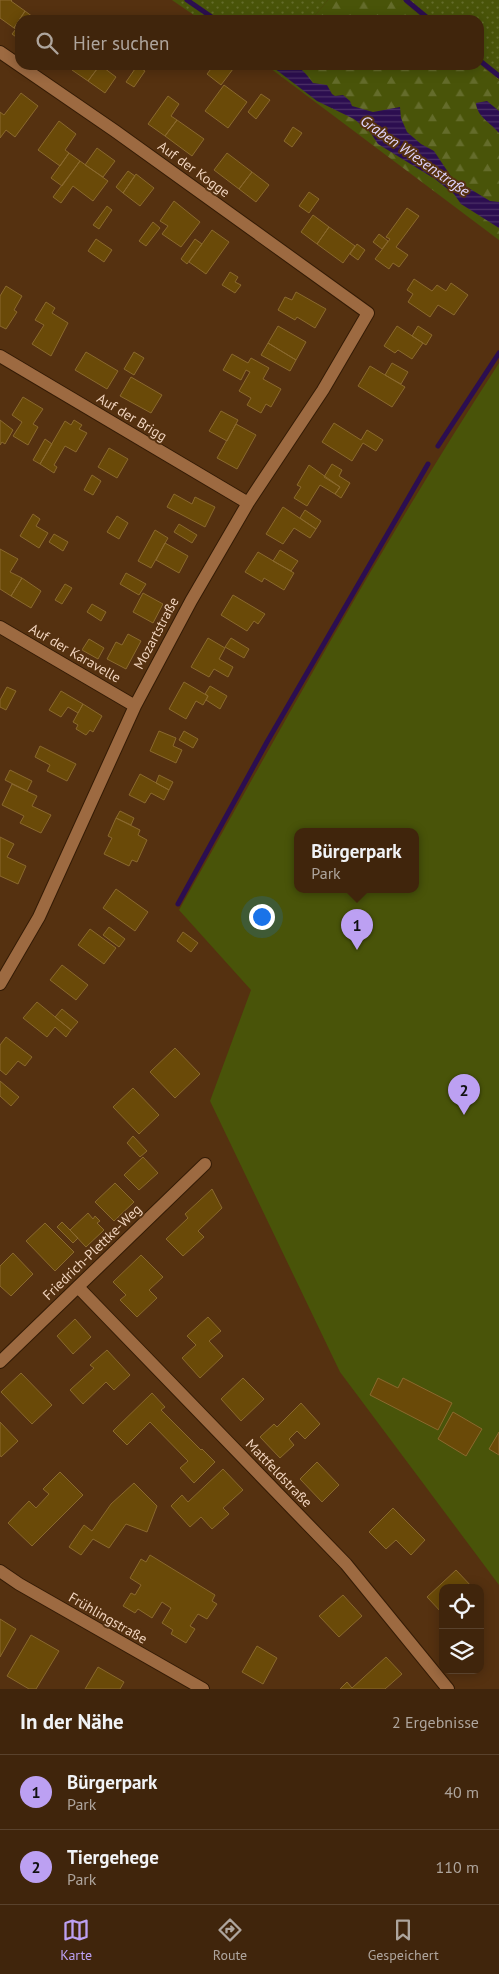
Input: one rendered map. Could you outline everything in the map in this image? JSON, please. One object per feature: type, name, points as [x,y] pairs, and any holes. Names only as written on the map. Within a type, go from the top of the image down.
[{"type":"street","name":"Auf der Kogge","points":[[0,52],[15,62]]},
{"type":"street","name":"Auf der Kogge","points":[[26,70],[123,136],[368,313]]},
{"type":"street","name":"Mozartstraße","points":[[0,983],[39,917],[135,706],[191,601],[248,503],[323,390],[368,313]]},
{"type":"street","name":"Auf der Brigg","points":[[0,356],[248,503]]},
{"type":"street","name":"Auf der Karavelle","points":[[0,627],[135,706]]},
{"type":"street","name":"Friedrich-Plettke-Weg","points":[[0,1362],[205,1164]]},
{"type":"street","name":"Mattfeldstraße","points":[[78,1287],[346,1564],[448,1689]]},
{"type":"street","name":"Frühlingstraße","points":[[0,1571],[19,1584],[203,1689]]},
{"type":"green space","points":[[172,0],[328,0],[315,15],[194,15]]},
{"type":"green space","points":[[328,0],[401,0],[419,15],[315,15]]},
{"type":"green space","points":[[401,0],[499,0],[499,81],[484,68],[484,15],[419,15]]},
{"type":"green space","points":[[484,68],[499,81],[499,240],[273,70],[484,70]]},
{"type":"green space","points":[[499,363],[499,1585],[340,1372],[210,1101],[251,990],[179,910],[334,634],[415,497]]},
{"type":"water","points":[[277,70],[302,70],[313,83],[327,85],[332,94],[335,96],[343,95],[350,101],[352,106],[373,112],[400,107],[401,118],[407,132],[421,144],[434,151],[452,178],[490,201],[499,202],[499,228],[461,204],[454,194],[435,179],[378,144],[370,132],[354,119],[317,101]]},
{"type":"water","points":[[487,101],[499,111],[499,133],[482,116],[477,108],[476,103]]},
{"type":"building","points":[[0,0],[12,0],[25,11],[22,15],[15,15],[14,28],[0,18]]},
{"type":"building","points":[[25,11],[30,15],[22,15]]},
{"type":"building","points":[[72,70],[96,70],[88,81]]},
{"type":"building","points":[[96,70],[107,70],[116,77],[105,93],[88,81]]},
{"type":"building","points":[[134,70],[145,71],[134,87],[126,82]]},
{"type":"building","points":[[210,70],[232,70],[221,85],[207,74]]},
{"type":"building","points":[[224,85],[247,102],[228,128],[205,111]]},
{"type":"building","points":[[21,93],[38,106],[15,137],[6,130],[0,138],[0,112],[4,115]]},
{"type":"building","points":[[261,94],[270,100],[256,119],[248,112]]},
{"type":"building","points":[[168,96],[179,104],[171,116],[177,120],[165,136],[148,124]]},
{"type":"building","points":[[177,120],[204,139],[192,156],[165,136]]},
{"type":"building","points":[[59,121],[76,134],[65,150],[69,153],[60,166],[38,150]]},
{"type":"building","points":[[293,127],[302,133],[292,147],[284,141]]},
{"type":"building","points":[[97,148],[115,161],[103,177],[85,165]]},
{"type":"building","points":[[69,153],[80,161],[62,186],[51,178]]},
{"type":"building","points":[[227,153],[252,172],[239,189],[214,170]]},
{"type":"building","points":[[80,161],[108,181],[93,201],[73,186],[61,203],[53,197]]},
{"type":"building","points":[[128,171],[135,176],[123,193],[116,187]]},
{"type":"building","points":[[252,172],[269,185],[256,202],[239,189]]},
{"type":"building","points":[[136,174],[154,188],[140,206],[123,193]]},
{"type":"building","points":[[309,192],[319,199],[309,213],[299,206]]},
{"type":"building","points":[[174,201],[200,222],[181,247],[162,234],[168,226],[160,221]]},
{"type":"building","points":[[107,206],[112,210],[99,229],[93,225]]},
{"type":"building","points":[[407,208],[419,216],[396,247],[408,255],[399,267],[393,263],[389,269],[375,259],[390,239],[386,237]]},
{"type":"building","points":[[313,215],[329,227],[317,244],[301,232]]},
{"type":"building","points":[[153,222],[160,228],[146,246],[139,241]]},
{"type":"building","points":[[329,227],[355,246],[343,263],[317,244]]},
{"type":"building","points":[[212,230],[229,242],[206,274],[189,262]]},
{"type":"building","points":[[379,234],[388,241],[382,249],[373,242]]},
{"type":"building","points":[[96,239],[112,250],[104,262],[88,251]]},
{"type":"building","points":[[195,239],[202,244],[187,264],[181,259]]},
{"type":"building","points":[[357,244],[365,250],[358,260],[350,254]]},
{"type":"building","points":[[230,272],[238,277],[235,282],[241,285],[235,293],[222,285]]},
{"type":"building","points":[[414,279],[432,291],[437,285],[446,291],[451,283],[468,295],[454,315],[438,305],[430,317],[408,302],[413,294],[407,290]]},
{"type":"building","points":[[6,286],[22,296],[14,310],[17,312],[6,329],[0,326],[0,296]]},
{"type":"building","points":[[296,292],[326,309],[315,328],[297,317],[295,320],[278,310],[285,297],[292,300]]},
{"type":"building","points":[[46,302],[55,308],[52,313],[68,323],[51,356],[32,344],[44,325],[35,320]]},
{"type":"building","points":[[278,326],[306,342],[296,360],[268,343]]},
{"type":"building","points":[[397,326],[423,343],[412,359],[398,350],[395,353],[384,346]]},
{"type":"building","points":[[418,326],[432,335],[426,345],[412,336]]},
{"type":"building","points":[[268,343],[296,360],[290,371],[261,355]]},
{"type":"building","points":[[86,352],[118,371],[107,389],[75,370]]},
{"type":"building","points":[[134,352],[144,358],[134,375],[124,369]]},
{"type":"building","points":[[232,354],[248,363],[251,358],[269,368],[263,379],[281,389],[271,407],[266,404],[261,413],[247,405],[251,398],[239,391],[250,372],[246,370],[241,380],[223,370]]},
{"type":"building","points":[[392,363],[408,372],[401,384],[385,375]]},
{"type":"building","points":[[370,366],[405,387],[392,407],[358,386]]},
{"type":"building","points":[[131,377],[162,395],[151,413],[120,396]]},
{"type":"building","points":[[23,397],[43,409],[33,424],[38,427],[28,445],[13,436],[22,422],[12,415]]},
{"type":"building","points":[[221,411],[238,420],[227,441],[209,431]]},
{"type":"building","points":[[0,420],[13,430],[5,444],[2,442],[0,445]]},
{"type":"building","points":[[74,420],[82,425],[79,429],[87,433],[76,452],[65,446],[54,465],[57,467],[54,473],[40,464],[65,421],[71,425]]},
{"type":"building","points":[[334,423],[361,440],[367,430],[383,440],[376,451],[363,443],[352,461],[322,442]]},
{"type":"building","points":[[236,424],[256,435],[237,469],[217,458]]},
{"type":"building","points":[[45,439],[52,444],[40,464],[33,460]]},
{"type":"building","points":[[109,448],[128,459],[117,478],[98,467]]},
{"type":"building","points":[[332,464],[342,470],[339,476],[350,483],[341,498],[335,494],[340,487],[324,477]]},
{"type":"building","points":[[309,465],[340,487],[335,494],[320,485],[307,506],[294,498],[301,487],[297,485]]},
{"type":"building","points":[[92,475],[101,481],[93,495],[84,490]]},
{"type":"building","points":[[174,494],[192,504],[195,497],[215,507],[205,527],[167,507]]},
{"type":"building","points":[[283,507],[316,529],[310,538],[294,528],[283,544],[266,534]]},
{"type":"building","points":[[305,510],[321,521],[316,529],[300,518]]},
{"type":"building","points":[[33,514],[40,519],[36,526],[48,533],[39,548],[20,536]]},
{"type":"building","points":[[117,516],[128,523],[119,539],[107,532]]},
{"type":"building","points":[[179,524],[197,535],[192,543],[174,532]]},
{"type":"building","points":[[155,530],[168,538],[151,568],[138,561]]},
{"type":"building","points":[[54,534],[68,542],[63,551],[49,542]]},
{"type":"building","points":[[165,543],[188,556],[179,573],[156,560]]},
{"type":"building","points":[[0,549],[18,559],[10,572],[22,578],[11,596],[0,589]]},
{"type":"building","points":[[280,550],[298,561],[291,571],[273,561]]},
{"type":"building","points":[[258,552],[294,573],[284,590],[264,578],[262,582],[245,572]]},
{"type":"building","points":[[126,573],[146,584],[139,595],[120,584]]},
{"type":"building","points":[[22,578],[41,591],[31,608],[11,596]]},
{"type":"building","points":[[65,584],[72,588],[62,604],[55,600]]},
{"type":"building","points":[[143,593],[163,604],[153,623],[133,612]]},
{"type":"building","points":[[233,595],[265,614],[258,624],[254,621],[247,631],[221,615]]},
{"type":"building","points":[[92,604],[106,612],[101,621],[87,612]]},
{"type":"building","points":[[128,634],[141,641],[126,669],[107,659],[116,642],[122,645]]},
{"type":"building","points":[[208,638],[225,648],[219,659],[233,667],[228,677],[214,669],[209,677],[191,667]]},
{"type":"building","points":[[231,638],[249,649],[244,658],[225,647]]},
{"type":"building","points":[[89,639],[104,648],[98,659],[82,650]]},
{"type":"building","points":[[184,682],[208,696],[203,705],[196,701],[186,719],[169,709]]},
{"type":"building","points":[[210,686],[227,696],[220,709],[206,700],[208,696],[205,694]]},
{"type":"building","points":[[7,687],[16,691],[6,710],[0,707],[0,700]]},
{"type":"building","points":[[61,691],[83,704],[78,713],[68,707],[61,717],[49,710]]},
{"type":"building","points":[[83,704],[102,716],[93,732],[90,730],[86,735],[76,729],[78,725],[73,722]]},
{"type":"building","points":[[159,731],[176,738],[173,746],[182,750],[176,763],[150,751]]},
{"type":"building","points":[[184,731],[198,739],[193,748],[179,740]]},
{"type":"building","points":[[40,746],[76,764],[67,781],[47,771],[50,765],[35,757]]},
{"type":"building","points":[[10,770],[32,781],[27,791],[5,780]]},
{"type":"building","points":[[140,774],[169,790],[164,800],[151,793],[145,803],[129,795]]},
{"type":"building","points":[[159,775],[173,782],[169,790],[156,783]]},
{"type":"building","points":[[12,784],[37,796],[32,806],[51,815],[41,833],[20,823],[24,816],[2,805]]},
{"type":"building","points":[[120,811],[134,818],[131,825],[116,818]]},
{"type":"building","points":[[116,818],[140,830],[138,835],[147,840],[137,862],[132,860],[129,866],[104,854],[112,838],[108,836]]},
{"type":"building","points":[[0,837],[14,844],[7,857],[26,866],[18,884],[0,876]]},
{"type":"building","points":[[116,889],[148,912],[135,931],[103,908]]},
{"type":"building","points":[[109,927],[125,939],[119,947],[103,935]]},
{"type":"building","points":[[90,929],[116,948],[104,964],[78,945]]},
{"type":"building","points":[[183,932],[198,943],[191,952],[177,941]]},
{"type":"building","points":[[62,965],[88,985],[76,1000],[50,980]]},
{"type":"building","points":[[37,1002],[71,1030],[66,1037],[55,1027],[47,1037],[23,1018]]},
{"type":"building","points":[[62,1009],[78,1022],[71,1030],[55,1017]]},
{"type":"building","points":[[6,1037],[32,1057],[25,1066],[18,1061],[6,1075],[0,1070],[0,1045]]},
{"type":"building","points":[[175,1048],[200,1074],[175,1098],[150,1072]]},
{"type":"building","points":[[0,1081],[19,1097],[11,1106],[0,1096]]},
{"type":"building","points":[[133,1088],[159,1115],[139,1134],[113,1107]]},
{"type":"building","points":[[133,1136],[147,1151],[140,1157],[127,1143]]},
{"type":"building","points":[[143,1157],[158,1173],[139,1190],[124,1175]]},
{"type":"building","points":[[115,1183],[134,1202],[114,1221],[95,1202]]},
{"type":"building","points":[[212,1189],[222,1208],[198,1231],[204,1237],[183,1256],[166,1239],[188,1218],[185,1214]]},
{"type":"building","points":[[88,1213],[93,1219],[95,1216],[100,1221],[97,1223],[104,1230],[86,1247],[70,1230]]},
{"type":"building","points":[[62,1222],[78,1238],[73,1243],[57,1227]]},
{"type":"building","points":[[45,1223],[74,1252],[55,1271],[26,1241]]},
{"type":"building","points":[[13,1253],[33,1274],[11,1296],[0,1286],[0,1266]]},
{"type":"building","points":[[141,1255],[163,1277],[149,1290],[157,1298],[137,1317],[120,1300],[126,1295],[113,1282]]},
{"type":"building","points":[[208,1317],[221,1331],[209,1341],[223,1356],[200,1378],[182,1358],[196,1345],[187,1336]]},
{"type":"building","points":[[75,1319],[91,1337],[73,1354],[57,1336]]},
{"type":"building","points":[[107,1350],[130,1375],[114,1390],[106,1382],[83,1404],[70,1390],[94,1368],[90,1365]]},
{"type":"building","points":[[21,1373],[52,1405],[32,1424],[1,1392]]},
{"type":"building","points":[[243,1378],[264,1399],[241,1421],[221,1399]]},
{"type":"building","points":[[378,1378],[398,1388],[403,1378],[452,1403],[438,1430],[370,1395]]},
{"type":"building","points":[[152,1393],[165,1407],[161,1410],[215,1462],[194,1483],[180,1468],[188,1461],[150,1422],[127,1445],[113,1431]]},
{"type":"building","points":[[301,1403],[320,1424],[305,1439],[297,1431],[289,1439],[294,1445],[280,1458],[260,1437],[274,1424],[277,1427]]},
{"type":"building","points":[[453,1412],[482,1429],[466,1456],[438,1439]]},
{"type":"building","points":[[0,1422],[18,1441],[1,1457],[0,1455]]},
{"type":"building","points":[[499,1432],[499,1455],[489,1449]]},
{"type":"building","points":[[317,1462],[339,1485],[322,1502],[300,1479]]},
{"type":"building","points":[[223,1469],[243,1490],[223,1508],[229,1514],[212,1529],[201,1517],[190,1527],[171,1506],[182,1495],[188,1502]]},
{"type":"building","points":[[60,1472],[83,1495],[32,1546],[8,1523],[29,1501],[36,1508],[49,1494],[43,1489]]},
{"type":"building","points":[[134,1483],[157,1506],[147,1532],[126,1524],[109,1548],[93,1539],[81,1555],[69,1547],[84,1525],[92,1531],[111,1504]]},
{"type":"building","points":[[393,1508],[425,1540],[411,1555],[396,1540],[386,1549],[369,1532]]},
{"type":"building","points":[[150,1555],[215,1595],[212,1601],[217,1604],[207,1619],[198,1614],[190,1626],[195,1629],[186,1643],[171,1634],[173,1630],[162,1623],[171,1608],[162,1602],[152,1618],[138,1609],[135,1613],[123,1606],[131,1593],[135,1595],[141,1585],[130,1578],[141,1559],[146,1562]]},
{"type":"building","points":[[456,1570],[469,1584],[441,1584]]},
{"type":"building","points":[[439,1586],[439,1610],[427,1597]]},
{"type":"building","points":[[343,1595],[362,1616],[339,1637],[319,1616]]},
{"type":"building","points":[[0,1619],[16,1629],[0,1657]]},
{"type":"building","points":[[31,1635],[59,1651],[36,1689],[29,1689],[7,1676]]},
{"type":"building","points":[[257,1646],[277,1658],[263,1684],[242,1672]]},
{"type":"building","points":[[386,1657],[402,1674],[385,1689],[340,1689],[347,1682],[352,1688]]},
{"type":"building","points":[[98,1667],[124,1682],[120,1689],[85,1689]]},
{"type":"waterway","name":"Graben Wiesenstraße","points":[[187,0],[209,15]]},
{"type":"waterway","points":[[406,0],[424,15]]},
{"type":"waterway","points":[[484,64],[499,76]]},
{"type":"waterway","points":[[438,446],[499,353]]},
{"type":"waterway","points":[[178,904],[267,742],[428,464]]},
{"type":"place","name":"Bürgerpark","points":[[357,950]]},
{"type":"place","name":"Tiergehege","points":[[464,1115]]}]
